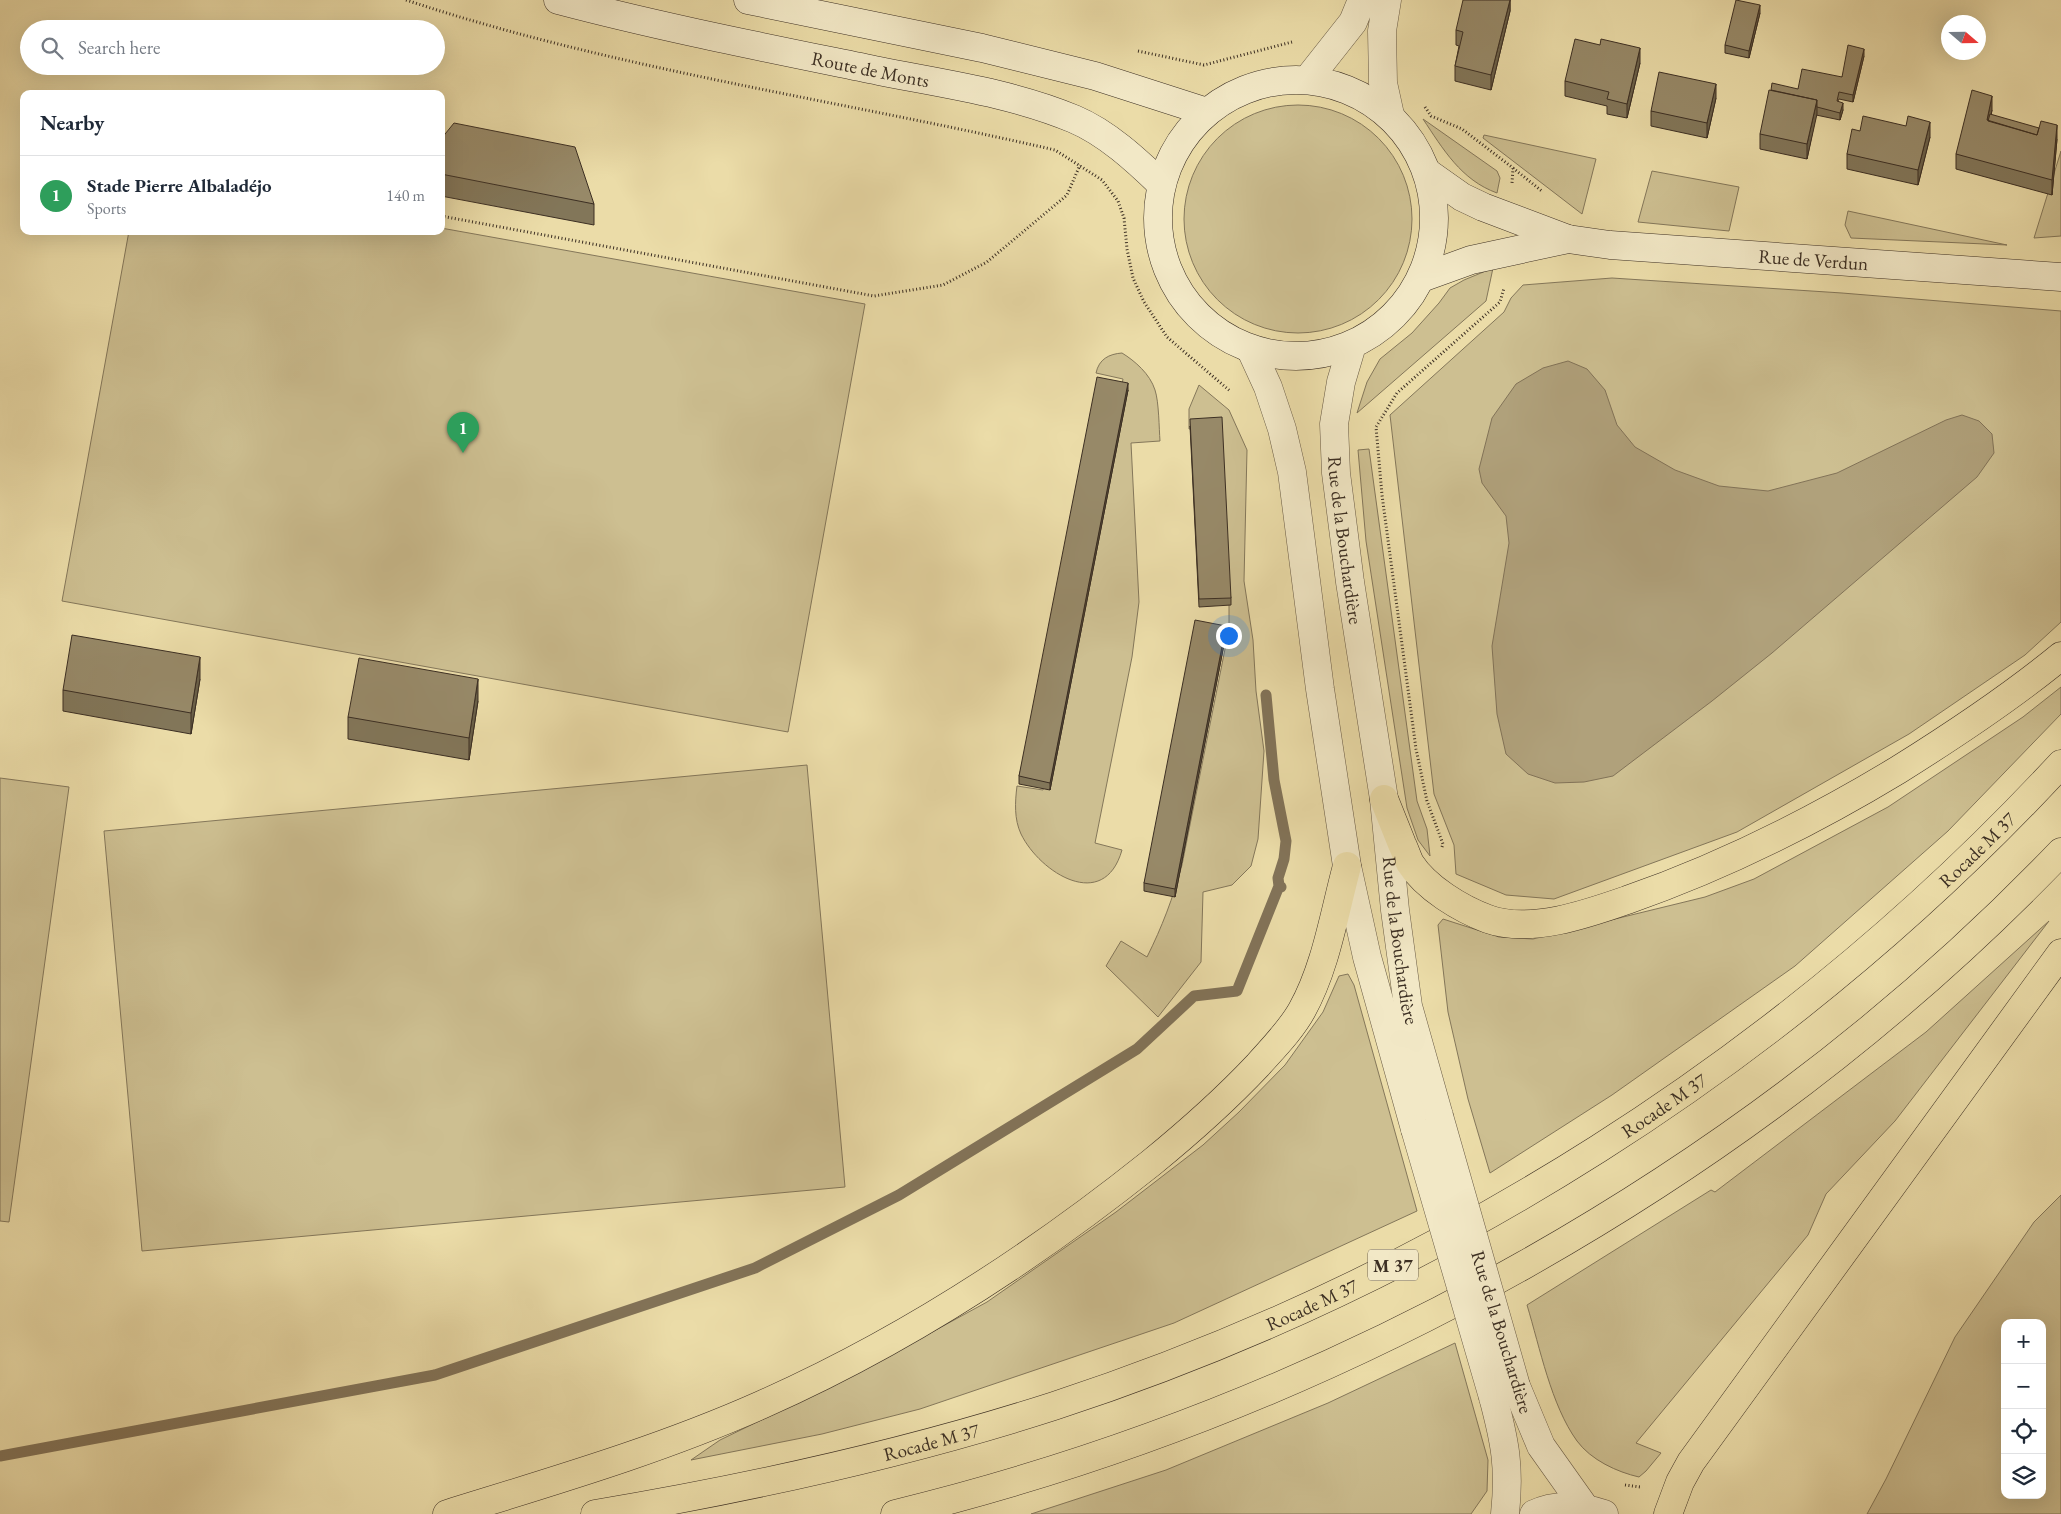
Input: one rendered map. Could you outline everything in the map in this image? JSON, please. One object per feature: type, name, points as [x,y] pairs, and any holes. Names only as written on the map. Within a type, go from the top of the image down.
[{"type":"highway","points":[[1384,798],[1410,862],[1429,883],[1454,904],[1490,920],[1524,924],[1558,921],[1651,892],[1725,862],[1803,824],[1863,791],[1925,753],[1991,710],[2061,656]]},
{"type":"highway","name":"Rocade M 37","points":[[595,1514],[764,1482],[838,1465],[955,1435],[1054,1406],[1194,1355],[1330,1296],[1398,1262],[1529,1191],[1593,1153],[1718,1069],[1777,1025],[1835,978],[1946,879],[2001,827],[2061,764]]},
{"type":"highway","points":[[895,1514],[1073,1464],[1216,1412],[1357,1351],[1434,1312],[1560,1243],[1626,1204],[1690,1162],[1814,1073],[1932,975],[1988,924],[2061,852]]},
{"type":"highway","points":[[447,1514],[661,1445],[761,1406],[852,1361],[925,1320],[996,1277],[1063,1231],[1185,1136],[1235,1090],[1273,1048],[1301,1012],[1318,976],[1346,866]]},
{"type":"highway","points":[[1668,1514],[1680,1482],[1691,1462],[1732,1403],[2061,953]]},
{"type":"main road","name":"Route de Monts","points":[[558,0],[672,28],[962,88],[1045,108],[1075,120],[1099,133],[1137,162],[1161,184]]},
{"type":"main road","points":[[748,0],[982,48],[1095,76],[1207,112]]},
{"type":"main road","points":[[1308,79],[1353,22],[1362,0]]},
{"type":"main road","points":[[1387,0],[1382,31],[1383,83],[1390,115]]},
{"type":"main road","points":[[1308,79],[1338,85],[1365,98],[1390,115],[1412,142],[1428,173],[1435,208],[1433,244],[1421,278],[1404,306],[1380,328],[1352,345],[1319,355],[1285,357],[1251,350],[1234,343],[1201,319],[1175,287],[1160,249],[1157,216],[1161,184],[1171,157],[1187,133],[1207,112],[1236,93],[1268,82],[1308,79]]},
{"type":"main road","name":"Rue de Verdun","points":[[1428,173],[1462,197],[1476,204],[1568,239],[1610,245],[2061,277]]},
{"type":"main road","name":"Rue de Verdun","points":[[1421,278],[1470,260],[1568,239]]},
{"type":"main road","name":"Rue de la Bouchardière","points":[[1352,345],[1341,382],[1334,424],[1336,473],[1353,600],[1384,798],[1395,910],[1408,1006],[1439,1116],[1504,1392],[1508,1476],[1505,1514]]},
{"type":"main road","name":"Rue de la Bouchardière","points":[[1251,350],[1268,387],[1282,429],[1292,472],[1320,689],[1346,866],[1367,956],[1415,1129],[1504,1392],[1541,1446],[1595,1511]]},
{"type":"main road","points":[[1534,1514],[1563,1507],[1595,1511]]},
{"type":"path","points":[[406,0],[462,19],[625,60],[1055,150],[1102,180],[1118,201],[1124,218],[1127,249],[1133,278],[1144,302],[1167,337],[1234,394]]},
{"type":"path","points":[[1140,52],[1204,65],[1293,42]]},
{"type":"path","points":[[445,217],[874,296],[943,285],[987,262],[1067,195],[1079,166]]},
{"type":"path","points":[[1376,427],[1382,495],[1416,749],[1427,801],[1443,844],[1429,883]]},
{"type":"path","points":[[1619,1483],[1638,1488],[1649,1483],[1660,1469],[1680,1482]]},
{"type":"shaded area","points":[[1287,105],[1309,105],[1342,113],[1362,124],[1379,138],[1393,155],[1404,175],[1412,208],[1408,252],[1404,263],[1393,283],[1379,300],[1362,314],[1331,329],[1309,333],[1287,333],[1265,329],[1244,320],[1225,307],[1210,292],[1197,273],[1188,252],[1184,230],[1184,208],[1188,186],[1197,165],[1210,146],[1225,131],[1244,118],[1265,109]]},
{"type":"shaded area","points":[[1423,119],[1497,171],[1500,178],[1497,193],[1484,187],[1463,172],[1446,152]]},
{"type":"shaded area","points":[[1484,135],[1596,159],[1582,214],[1483,138]]},
{"type":"shaded area","points":[[2061,151],[2061,236],[2034,238]]},
{"type":"shaded area","points":[[1652,171],[1739,187],[1729,231],[1638,222]]},
{"type":"shaded area","points":[[1848,211],[2007,245],[1851,238],[1845,225]]},
{"type":"shaded area","points":[[445,229],[865,304],[788,732],[62,601],[128,235],[445,235]]},
{"type":"shaded area","points":[[1493,268],[1486,301],[1357,413],[1367,382],[1380,359],[1412,333],[1450,288]]},
{"type":"shaded area","points":[[1612,278],[1842,293],[2061,311],[2061,622],[2025,655],[1909,734],[1737,832],[1554,899],[1506,895],[1456,874],[1454,845],[1434,794],[1390,415],[1504,312],[1511,298],[1523,285]]},
{"type":"shaded area","points":[[1122,353],[1142,368],[1153,384],[1157,401],[1160,441],[1131,443],[1139,602],[1132,657],[1095,843],[1122,850],[1113,869],[1101,880],[1087,883],[1072,880],[1057,873],[1042,862],[1030,848],[1019,828],[1016,816],[1016,798],[1017,786],[1043,790],[1123,379],[1096,373],[1097,368],[1105,358]]},
{"type":"shaded area","points":[[1568,361],[1587,369],[1605,390],[1617,425],[1635,447],[1675,470],[1719,486],[1768,491],[1837,473],[1946,420],[1962,415],[1979,421],[1992,434],[1994,453],[1977,477],[1772,653],[1613,776],[1584,782],[1555,783],[1528,774],[1506,754],[1497,714],[1492,646],[1509,543],[1506,516],[1482,483],[1479,469],[1492,418],[1516,384],[1543,368]]},
{"type":"shaded area","points":[[1199,385],[1229,410],[1247,450],[1244,581],[1253,640],[1256,691],[1264,751],[1258,839],[1251,866],[1232,885],[1203,892],[1201,962],[1158,1017],[1106,966],[1121,941],[1147,957],[1171,901],[1182,865],[1229,629],[1229,589],[1220,427],[1189,429],[1189,409]]},
{"type":"shaded area","points":[[1369,449],[1417,801],[1427,829],[1430,856],[1418,840],[1407,808],[1366,541],[1358,450]]},
{"type":"shaded area","points":[[2061,687],[2061,714],[1948,831],[1795,966],[1612,1095],[1490,1173],[1468,1099],[1448,1012],[1438,925],[1443,919],[1499,937],[1533,939],[1705,897],[1754,879],[1888,807],[2023,717]]},
{"type":"shaded area","points":[[807,765],[845,1187],[142,1251],[104,831]]},
{"type":"shaded area","points":[[0,778],[69,787],[9,1222],[0,1221]]},
{"type":"shaded area","points":[[2049,921],[1895,1121],[1826,1194],[1808,1235],[1636,1443],[1661,1453],[1646,1471],[1639,1477],[1631,1475],[1605,1464],[1583,1448],[1568,1427],[1560,1411],[1547,1376],[1527,1305],[1711,1190],[1715,1192],[1926,1032]]},
{"type":"shaded area","points":[[1348,974],[1354,985],[1417,1211],[1174,1323],[920,1409],[822,1434],[691,1460],[720,1440],[846,1379],[987,1302],[1116,1212],[1203,1145],[1239,1112],[1285,1065],[1323,1012],[1339,976]]},
{"type":"shaded area","points":[[2061,1195],[2061,1514],[1867,1514],[1955,1337],[2034,1222]]},
{"type":"shaded area","points":[[1455,1343],[1488,1460],[1487,1491],[1471,1514],[1031,1514],[1166,1470],[1328,1403]]},
{"type":"building","points":[[1463,0],[1510,0],[1491,75],[1455,66],[1463,32],[1456,30]]},
{"type":"building","points":[[1736,0],[1760,5],[1749,51],[1725,45]]},
{"type":"building","points":[[1575,39],[1600,45],[1601,39],[1640,48],[1627,104],[1607,99],[1609,92],[1565,81]]},
{"type":"building","points":[[1848,45],[1864,49],[1853,95],[1839,92],[1837,101],[1843,103],[1840,113],[1817,107],[1817,100],[1771,90],[1772,83],[1798,89],[1802,69],[1842,77]]},
{"type":"building","points":[[1659,72],[1716,84],[1707,123],[1651,111]]},
{"type":"building","points":[[1769,90],[1817,100],[1807,144],[1760,134]]},
{"type":"building","points":[[1972,90],[1992,96],[1987,120],[2037,135],[2041,121],[2057,125],[2052,180],[1956,154]]},
{"type":"building","points":[[1990,114],[2039,128],[2037,135],[1988,121]]},
{"type":"building","points":[[1863,116],[1906,126],[1908,116],[1930,122],[1918,170],[1847,154],[1852,129],[1860,131]]},
{"type":"building","points":[[454,123],[575,147],[594,204],[445,175],[445,134]]},
{"type":"building","points":[[1097,377],[1128,383],[1050,783],[1019,776]]},
{"type":"building","points":[[1222,417],[1231,598],[1199,599],[1190,419]]},
{"type":"building","points":[[1195,620],[1226,626],[1175,889],[1144,883]]},
{"type":"building","points":[[72,635],[200,657],[191,713],[63,690]]},
{"type":"building","points":[[359,658],[478,679],[469,738],[348,717]]},
{"type":"waterway","points":[[1266,695],[1274,780],[1286,841],[1284,859],[1278,878],[1279,886],[1281,887]]},
{"type":"waterway","points":[[0,1456],[435,1375],[755,1268],[899,1195],[1137,1049],[1194,996],[1237,991],[1279,886]]},
{"type":"place","name":"Stade Pierre Albaladéjo","points":[[463,453]]}]
